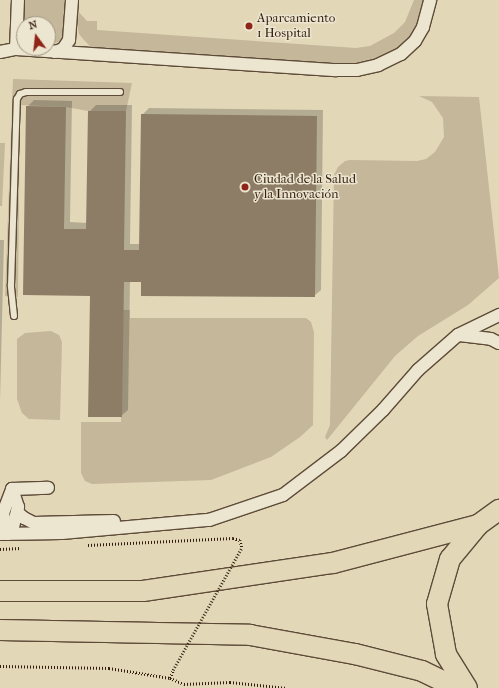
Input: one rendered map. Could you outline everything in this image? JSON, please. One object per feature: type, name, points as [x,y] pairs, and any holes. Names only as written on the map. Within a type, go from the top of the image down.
[{"type":"highway","points":[[467,688],[446,654],[437,604],[450,559],[478,524],[499,510]]},
{"type":"highway","points":[[0,590],[143,591],[333,563],[478,524]]},
{"type":"highway","points":[[0,630],[250,635],[355,654],[422,670],[457,688]]},
{"type":"street","points":[[17,16],[18,0]]},
{"type":"street","points":[[56,52],[63,49],[67,45],[71,30],[72,0]]},
{"type":"street","points":[[56,52],[336,70],[357,70],[378,65],[401,54],[415,41],[423,27],[430,0]]},
{"type":"street","points":[[71,30],[81,45],[93,54]]},
{"type":"street","points":[[0,52],[16,49]]},
{"type":"street","points":[[4,534],[62,533],[209,520],[283,495],[341,451],[383,410],[418,370],[458,335],[499,315]]},
{"type":"street","points":[[458,335],[491,338],[499,342]]},
{"type":"street","points":[[12,489],[48,488]]},
{"type":"street","points":[[4,534],[13,527],[18,507],[12,489]]},
{"type":"street","points":[[4,534],[1,514],[12,489]]},
{"type":"street","points":[[17,512],[24,518],[34,523],[112,521],[166,524]]},
{"type":"lane","points":[[14,316],[11,285],[17,99],[20,94],[26,92],[120,92]]},
{"type":"path","points":[[87,545],[233,538],[240,540],[242,547],[173,670],[170,678]]},
{"type":"path","points":[[0,549],[24,548]]},
{"type":"path","points":[[0,666],[109,668],[170,678],[184,684],[230,682],[287,688]]},
{"type":"shaded area","points":[[25,0],[69,0],[64,37],[56,43],[56,16],[24,16]]},
{"type":"shaded area","points":[[414,0],[426,0],[417,27],[411,37],[390,55],[353,66],[101,51],[91,47],[79,34],[76,21],[77,10],[87,21],[97,21],[97,30],[356,48],[370,46],[394,33],[405,22]]},
{"type":"shaded area","points":[[13,79],[132,83],[126,111],[88,111],[66,107],[20,105],[18,297],[5,296]]},
{"type":"shaded area","points":[[419,96],[479,97],[499,278],[468,305],[418,336],[395,356],[327,440],[325,437],[330,425],[334,175],[338,167],[345,161],[417,161],[426,159],[435,152],[444,137],[443,118],[432,102]]},
{"type":"shaded area","points":[[0,143],[5,143],[2,206],[0,206]]},
{"type":"shaded area","points":[[123,310],[130,310],[130,318],[306,318],[311,322],[314,332],[313,425],[300,437],[271,457],[211,480],[92,484],[85,481],[81,473],[81,422],[121,422]]},
{"type":"shaded area","points":[[51,331],[59,335],[62,342],[60,420],[29,419],[22,413],[17,399],[17,339],[25,333]]},
{"type":"building","points":[[26,106],[66,107],[64,229],[86,229],[88,111],[126,111],[124,250],[139,250],[141,114],[317,116],[315,297],[141,296],[141,282],[124,282],[122,417],[88,417],[90,296],[23,295]]},
{"type":"place","name":"Aparcamiento 1 Hospital","points":[[249,26]]},
{"type":"place","name":"Ciudad de la Salud y la Innovación","points":[[245,187]]}]
